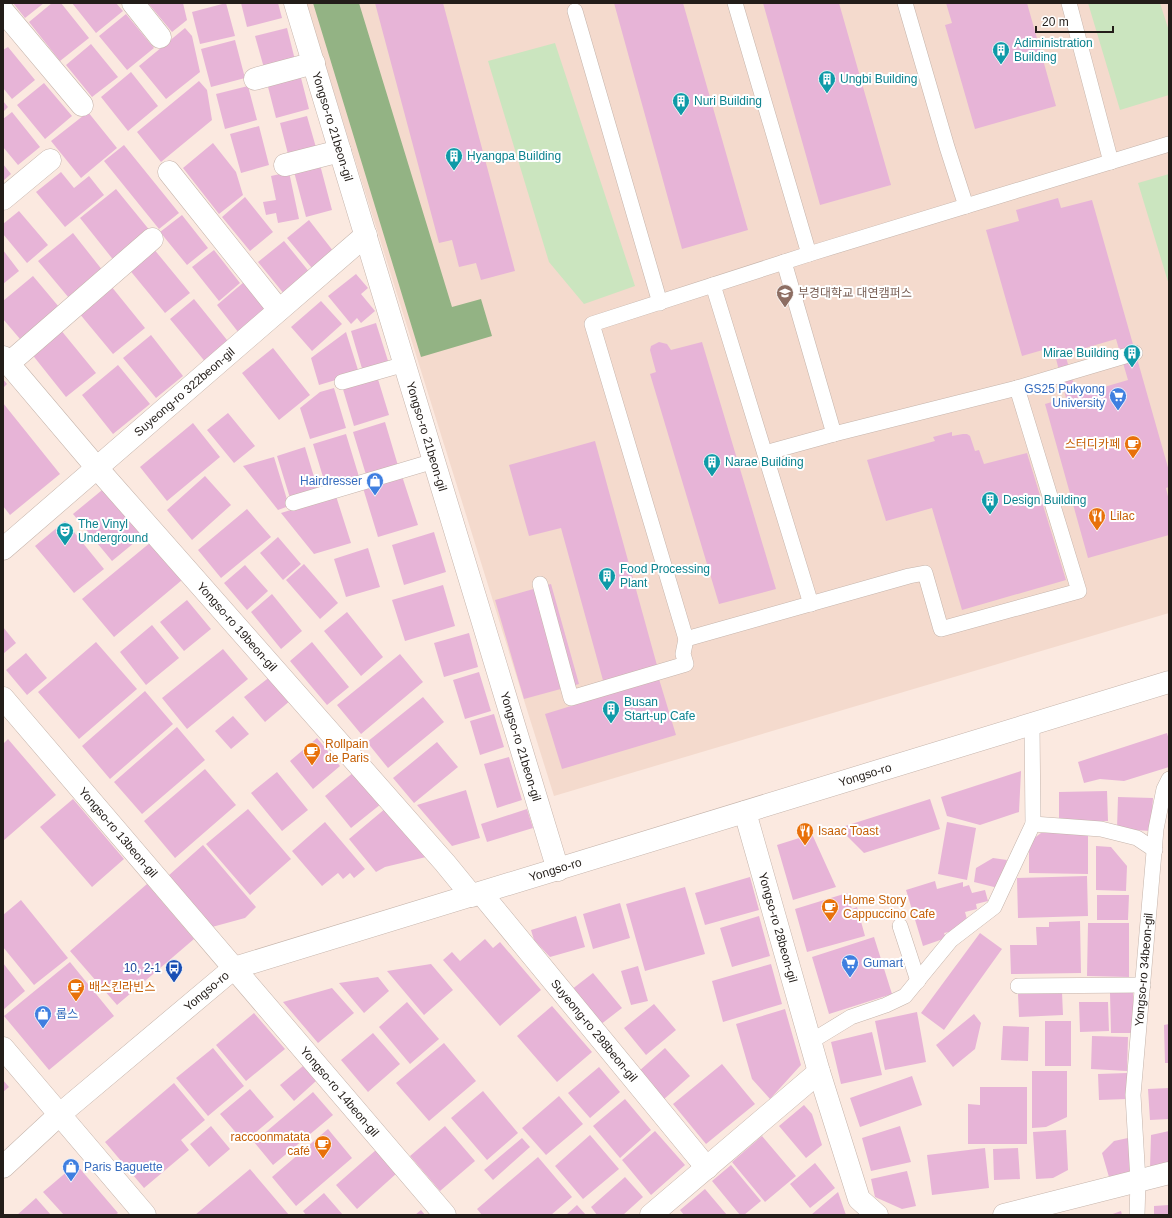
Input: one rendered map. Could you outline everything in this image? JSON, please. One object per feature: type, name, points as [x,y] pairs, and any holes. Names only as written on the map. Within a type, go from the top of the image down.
[{"type":"street","points":[[133,3],[160,37]]},
{"type":"street","name":"Yongso-ro 21beon-gil","points":[[295,3],[558,870]]},
{"type":"street","points":[[3,10],[82,105]]},
{"type":"street","points":[[255,79],[314,63]]},
{"type":"street","points":[[285,165],[340,151]]},
{"type":"street","points":[[3,199],[50,160]]},
{"type":"street","points":[[169,172],[279,310]]},
{"type":"street","name":"Suyeong-ro 322beon-gil","points":[[3,549],[366,235]]},
{"type":"street","points":[[6,361],[152,239]]},
{"type":"street","name":"Yongso-ro 19beon-gil","points":[[6,361],[97,468],[445,863],[477,894]]},
{"type":"street","name":"Yongso-ro","points":[[3,1167],[59,1115],[234,968],[1169,682]]},
{"type":"street","name":"Yongso-ro 13beon-gil","points":[[3,698],[234,968]]},
{"type":"street","name":"Yongso-ro 28beon-gil","points":[[745,812],[810,1042],[859,1199],[877,1215]]},
{"type":"street","name":"Suyeong-ro 298beon-gil","points":[[477,894],[707,1168]]},
{"type":"street","name":"Yongso-ro 14beon-gil","points":[[234,968],[445,1215]]},
{"type":"street","points":[[3,1048],[145,1215]]},
{"type":"street","points":[[651,1215],[819,1072]]},
{"type":"street","points":[[1004,1215],[1169,1173]]},
{"type":"lane","points":[[734,3],[809,254]]},
{"type":"lane","points":[[905,3],[947,147],[966,206]]},
{"type":"lane","points":[[1069,3],[1111,162]]},
{"type":"lane","points":[[575,11],[660,303]]},
{"type":"lane","points":[[540,584],[571,698],[686,664],[683,654],[686,639],[592,324],[809,254],[1169,144]]},
{"type":"lane","points":[[784,262],[834,434]]},
{"type":"lane","points":[[713,285],[811,604]]},
{"type":"lane","points":[[764,454],[834,434],[1017,388],[1135,353]]},
{"type":"lane","points":[[342,382],[405,364]]},
{"type":"lane","points":[[686,639],[909,576],[925,573],[941,629],[1079,591],[1017,388]]},
{"type":"lane","points":[[293,503],[434,461]]},
{"type":"lane","points":[[810,1042],[851,1017],[886,1005],[905,996],[951,940],[994,907],[1033,824],[1032,724]]},
{"type":"lane","name":"Yongso-ro 34beon-gil","points":[[1137,1215],[1138,1182],[1133,1095],[1156,829],[1164,790],[1169,779]]},
{"type":"lane","points":[[1033,824],[1101,829],[1137,838],[1155,850]]},
{"type":"lane","points":[[900,926],[918,980]]},
{"type":"lane","points":[[1018,986],[1143,985]]},
{"type":"shaded area","name":"부경대학교 대연캠퍼스","points":[[306,3],[1169,3],[1169,613],[554,796]]},
{"type":"green space","points":[[313,3],[359,3],[452,307],[481,299],[492,336],[421,357]]},
{"type":"green space","points":[[1088,3],[1160,3],[1169,31],[1169,95],[1120,110]]},
{"type":"green space","points":[[555,43],[635,286],[584,304],[549,262],[488,61]]},
{"type":"green space","points":[[1169,174],[1169,285],[1138,183]]},
{"type":"building","points":[[13,3],[44,3],[25,18]]},
{"type":"building","points":[[52,3],[61,3],[89,38],[60,61],[29,22]]},
{"type":"building","points":[[72,3],[116,3],[123,11],[96,33]]},
{"type":"building","points":[[148,3],[183,3],[187,20],[172,32]]},
{"type":"building","points":[[226,3],[235,36],[200,44],[192,12]]},
{"type":"building","points":[[241,3],[278,3],[282,18],[247,27]]},
{"type":"building","name":"Hyangpa Building","points":[[375,3],[443,3],[515,271],[481,280],[476,263],[459,267],[452,240],[439,243]]},
{"type":"building","name":"Nuri Building","points":[[614,3],[683,3],[748,230],[682,249]]},
{"type":"building","name":"Ungbi Building","points":[[763,3],[839,3],[891,185],[820,205]]},
{"type":"building","name":"Adiministration Building","points":[[946,3],[1027,3],[1056,106],[975,129],[945,25],[952,23]]},
{"type":"building","points":[[126,14],[154,48],[127,70],[99,36]]},
{"type":"building","points":[[185,28],[192,36],[200,72],[166,99],[139,66]]},
{"type":"building","points":[[287,28],[295,60],[264,68],[255,36]]},
{"type":"building","points":[[235,40],[245,78],[211,87],[201,49]]},
{"type":"building","points":[[91,44],[118,77],[92,97],[66,65]]},
{"type":"building","points":[[8,47],[35,80],[12,99],[3,88],[3,50]]},
{"type":"building","points":[[131,72],[158,106],[128,131],[101,97]]},
{"type":"building","points":[[300,74],[309,109],[276,118],[267,83]]},
{"type":"building","points":[[199,81],[207,90],[212,120],[161,162],[137,132]]},
{"type":"building","points":[[44,83],[72,116],[45,139],[17,105]]},
{"type":"building","points":[[248,86],[257,120],[225,129],[216,94]]},
{"type":"building","points":[[3,101],[8,107],[3,112]]},
{"type":"building","points":[[12,112],[40,147],[18,165],[3,147],[3,119]]},
{"type":"building","points":[[88,112],[117,148],[81,178],[51,141]]},
{"type":"building","points":[[307,116],[317,151],[289,158],[280,123]]},
{"type":"building","points":[[259,126],[269,165],[241,173],[230,134]]},
{"type":"building","points":[[213,143],[236,172],[243,195],[219,214],[183,168]]},
{"type":"building","points":[[124,145],[179,213],[159,229],[104,161]]},
{"type":"building","points":[[319,161],[332,210],[306,217],[293,168]]},
{"type":"building","points":[[3,164],[11,174],[3,181]]},
{"type":"building","points":[[61,172],[74,188],[89,176],[104,195],[65,227],[36,192]]},
{"type":"building","points":[[289,172],[299,219],[278,223],[276,213],[266,215],[263,202],[276,200],[271,176]]},
{"type":"building","points":[[116,189],[151,232],[115,262],[80,218]]},
{"type":"building","points":[[245,197],[273,232],[250,251],[222,217]]},
{"type":"building","name":"Mirae Building","points":[[1058,198],[1061,208],[1092,200],[1169,471],[1169,487],[1166,488],[1169,501],[1169,535],[1088,558],[1045,404],[1066,398],[1053,347],[1022,356],[986,230],[1019,221],[1016,210]],"holes":[[[1116,339],[1128,380],[1077,395],[1065,354]]]},
{"type":"building","points":[[19,211],[48,245],[27,263],[3,234],[3,224]]},
{"type":"building","points":[[182,215],[208,248],[187,265],[160,232]]},
{"type":"building","points":[[309,220],[337,256],[316,273],[287,238]]},
{"type":"building","points":[[73,233],[103,271],[69,298],[38,261]]},
{"type":"building","points":[[284,241],[315,279],[289,300],[258,262]]},
{"type":"building","points":[[153,248],[190,293],[165,313],[128,268]]},
{"type":"building","points":[[3,250],[19,271],[3,284]]},
{"type":"building","points":[[214,250],[240,283],[219,301],[192,267]]},
{"type":"building","points":[[356,274],[368,288],[361,294],[375,311],[361,323],[357,318],[351,324],[328,296]]},
{"type":"building","points":[[33,276],[59,307],[20,339],[3,319],[3,301]]},
{"type":"building","points":[[244,282],[270,314],[242,337],[217,305]]},
{"type":"building","points":[[111,286],[145,328],[113,354],[79,313]]},
{"type":"building","points":[[194,299],[231,345],[207,364],[170,319]]},
{"type":"building","points":[[321,301],[342,324],[312,351],[291,327]]},
{"type":"building","points":[[376,323],[389,364],[363,372],[351,331]]},
{"type":"building","points":[[60,329],[96,373],[66,397],[31,353]]},
{"type":"building","points":[[346,332],[359,373],[319,385],[311,358]]},
{"type":"building","points":[[151,335],[183,376],[156,398],[123,358]]},
{"type":"building","name":"Narae Building","points":[[659,342],[667,344],[671,350],[702,342],[776,589],[719,604],[650,374],[656,372],[650,350],[651,346]]},
{"type":"building","points":[[273,348],[310,395],[279,420],[242,373]]},
{"type":"building","points":[[118,365],[150,404],[113,434],[82,395]]},
{"type":"building","points":[[377,376],[389,415],[354,426],[342,386]]},
{"type":"building","points":[[3,379],[7,384],[3,388]]},
{"type":"building","points":[[334,388],[346,428],[310,439],[300,408],[320,392]]},
{"type":"building","points":[[3,403],[60,474],[10,515],[3,506]]},
{"type":"building","points":[[228,413],[255,446],[234,463],[207,430]]},
{"type":"building","points":[[385,422],[399,469],[367,478],[353,432]]},
{"type":"building","points":[[193,423],[220,457],[167,501],[140,467]]},
{"type":"building","name":"Design Building","points":[[952,432],[952,436],[967,434],[970,436],[975,451],[979,450],[984,464],[1027,453],[1066,580],[962,610],[932,508],[886,521],[867,460],[935,441],[933,437]]},
{"type":"building","points":[[346,434],[360,480],[327,490],[313,444]]},
{"type":"building","name":"Food Processing Plant","points":[[595,441],[658,669],[604,684],[561,528],[529,536],[509,465]]},
{"type":"building","points":[[305,447],[318,490],[290,498],[277,456]]},
{"type":"building","points":[[274,457],[289,506],[278,510],[243,466]]},
{"type":"building","points":[[205,476],[231,505],[192,540],[167,510]]},
{"type":"building","points":[[402,476],[418,525],[378,537],[363,488]]},
{"type":"building","points":[[107,486],[146,533],[112,561],[73,514]]},
{"type":"building","points":[[336,496],[351,543],[314,554],[281,513]]},
{"type":"building","points":[[247,509],[271,537],[221,578],[198,550]]},
{"type":"building","points":[[65,521],[104,569],[74,593],[35,546]]},
{"type":"building","points":[[434,532],[446,572],[404,585],[392,545]]},
{"type":"building","points":[[278,537],[301,564],[283,580],[260,553]]},
{"type":"building","points":[[151,542],[182,580],[114,637],[82,599]]},
{"type":"building","points":[[368,548],[380,587],[346,597],[334,559]]},
{"type":"building","points":[[304,564],[338,603],[320,619],[286,580]]},
{"type":"building","points":[[245,565],[268,591],[247,610],[224,583]]},
{"type":"building","points":[[551,584],[579,684],[524,699],[495,600]]},
{"type":"building","points":[[443,585],[455,626],[405,641],[392,600]]},
{"type":"building","points":[[272,594],[302,631],[281,649],[251,612]]},
{"type":"building","points":[[187,600],[211,629],[184,651],[160,622]]},
{"type":"building","points":[[347,612],[383,657],[361,676],[324,631]]},
{"type":"building","points":[[152,625],[179,658],[146,685],[120,652]]},
{"type":"building","points":[[3,627],[16,643],[3,654]]},
{"type":"building","points":[[469,633],[478,667],[444,677],[434,643]]},
{"type":"building","points":[[96,642],[137,689],[79,739],[38,692]]},
{"type":"building","points":[[312,642],[349,687],[327,705],[290,661]]},
{"type":"building","points":[[223,649],[248,679],[187,729],[162,698]]},
{"type":"building","points":[[26,653],[47,678],[27,695],[6,670]]},
{"type":"building","points":[[400,654],[423,682],[361,734],[337,705]]},
{"type":"building","points":[[479,672],[491,711],[465,719],[453,680]]},
{"type":"building","points":[[271,676],[291,700],[265,722],[244,697]]},
{"type":"building","name":"Busan Start-up Cafe","points":[[659,679],[676,735],[562,769],[545,714]]},
{"type":"building","points":[[145,691],[173,724],[110,779],[82,746]]},
{"type":"building","points":[[423,697],[444,722],[388,768],[367,742]]},
{"type":"building","points":[[494,714],[504,747],[480,755],[470,721]]},
{"type":"building","points":[[233,716],[249,734],[231,749],[215,731]]},
{"type":"building","points":[[177,727],[205,760],[142,814],[114,782]]},
{"type":"building","points":[[1167,733],[1169,740],[1169,767],[1124,781],[1100,779],[1084,783],[1078,762]]},
{"type":"building","points":[[317,738],[340,766],[313,789],[290,761]]},
{"type":"building","points":[[8,739],[56,795],[3,841],[3,744]]},
{"type":"building","points":[[437,742],[458,767],[414,803],[393,778]]},
{"type":"building","points":[[509,757],[522,800],[497,808],[484,764]]},
{"type":"building","points":[[205,769],[236,805],[175,858],[144,821]]},
{"type":"building","points":[[1021,771],[1019,812],[980,825],[947,816],[941,797]]},
{"type":"building","points":[[277,772],[308,810],[282,831],[251,793]]},
{"type":"building","points":[[354,772],[381,804],[351,828],[325,796]]},
{"type":"building","points":[[466,790],[480,838],[452,846],[417,805]]},
{"type":"building","points":[[1107,791],[1108,821],[1059,822],[1059,792]]},
{"type":"building","points":[[1118,797],[1153,798],[1151,831],[1117,829]]},
{"type":"building","points":[[73,799],[124,859],[92,887],[40,827]]},
{"type":"building","points":[[930,799],[940,829],[864,853],[839,828]]},
{"type":"building","points":[[386,808],[426,857],[385,867],[376,872],[349,839]]},
{"type":"building","points":[[248,809],[291,859],[250,895],[206,844]]},
{"type":"building","points":[[527,809],[533,828],[487,842],[481,824]]},
{"type":"building","points":[[325,822],[365,869],[354,878],[350,873],[343,879],[338,873],[322,886],[292,851]]},
{"type":"building","points":[[947,822],[976,828],[967,880],[938,874]]},
{"type":"building","points":[[1041,833],[1088,833],[1088,874],[1029,873],[1029,842]]},
{"type":"building","points":[[812,834],[836,887],[793,900],[777,845]]},
{"type":"building","points":[[203,845],[256,907],[245,918],[212,927],[168,876]]},
{"type":"building","points":[[1096,846],[1111,847],[1127,866],[1126,891],[1096,890]]},
{"type":"building","points":[[993,858],[1007,860],[998,888],[974,882],[976,868]]},
{"type":"building","points":[[1087,876],[1088,916],[1018,918],[1017,878]]},
{"type":"building","points":[[750,877],[759,910],[705,925],[695,893]]},
{"type":"building","points":[[935,881],[937,889],[963,882],[963,887],[969,885],[972,893],[985,890],[988,901],[976,904],[977,909],[965,912],[967,919],[958,930],[944,933],[946,938],[923,946],[906,890]]},
{"type":"building","points":[[147,884],[194,939],[117,1005],[70,951]]},
{"type":"building","points":[[685,887],[705,954],[645,971],[626,904]]},
{"type":"building","name":"Home Story Cappuccino Cafe","points":[[847,893],[852,909],[857,907],[865,936],[807,952],[795,909]]},
{"type":"building","points":[[1097,895],[1129,895],[1128,920],[1097,920]]},
{"type":"building","points":[[21,900],[68,958],[34,985],[3,947],[3,915]]},
{"type":"building","points":[[620,903],[630,938],[593,949],[583,914]]},
{"type":"building","points":[[576,916],[585,947],[550,957],[534,940],[531,930]]},
{"type":"building","points":[[759,916],[770,956],[732,967],[720,928]]},
{"type":"building","points":[[1080,921],[1081,973],[1011,974],[1010,945],[1037,945],[1036,927],[1049,927],[1049,922]]},
{"type":"building","points":[[1088,923],[1129,923],[1129,977],[1087,976]]},
{"type":"building","points":[[980,933],[1002,949],[944,1030],[921,1013]]},
{"type":"building","points":[[874,937],[892,994],[829,1014],[812,957]]},
{"type":"building","points":[[485,939],[493,948],[500,942],[541,990],[500,1026],[443,960],[452,952],[460,961]]},
{"type":"building","points":[[70,962],[114,1016],[49,1070],[4,1016]]},
{"type":"building","points":[[3,963],[25,991],[3,1010]]},
{"type":"building","points":[[431,964],[453,990],[424,1015],[387,971]]},
{"type":"building","points":[[771,964],[782,1004],[723,1022],[712,981]]},
{"type":"building","points":[[638,966],[648,1001],[631,1005],[621,971]]},
{"type":"building","points":[[593,973],[622,1008],[600,1025],[571,990]]},
{"type":"building","points":[[378,977],[389,991],[364,1013],[339,983]]},
{"type":"building","points":[[332,988],[354,1013],[318,1043],[283,1002]]},
{"type":"building","points":[[1062,992],[1063,1015],[1019,1017],[1018,994]]},
{"type":"building","points":[[1110,993],[1133,993],[1134,1033],[1111,1033]]},
{"type":"building","points":[[407,1002],[439,1039],[410,1064],[379,1027]]},
{"type":"building","points":[[1079,1002],[1108,1002],[1109,1031],[1080,1032]]},
{"type":"building","points":[[654,1004],[676,1030],[646,1055],[624,1028]]},
{"type":"building","points":[[552,1006],[592,1052],[557,1082],[517,1036]]},
{"type":"building","points":[[785,1009],[801,1065],[770,1099],[752,1079],[736,1024]]},
{"type":"building","points":[[917,1012],[926,1062],[885,1070],[875,1021]]},
{"type":"building","points":[[254,1013],[285,1049],[246,1081],[216,1045]]},
{"type":"building","points":[[974,1014],[981,1023],[975,1049],[953,1067],[936,1045]]},
{"type":"building","points":[[1045,1021],[1071,1021],[1071,1066],[1045,1066]]},
{"type":"building","points":[[1169,1024],[1169,1063],[1165,1063],[1164,1025]]},
{"type":"building","points":[[1003,1026],[1029,1027],[1028,1061],[1001,1060]]},
{"type":"building","points":[[872,1032],[882,1075],[841,1084],[831,1042]]},
{"type":"building","points":[[373,1033],[400,1064],[368,1092],[341,1060]]},
{"type":"building","points":[[1092,1036],[1128,1037],[1127,1071],[1091,1069]]},
{"type":"building","points":[[444,1043],[476,1081],[429,1121],[396,1083]]},
{"type":"building","points":[[213,1048],[244,1086],[208,1116],[176,1078]]},
{"type":"building","points":[[665,1048],[690,1076],[663,1100],[639,1071]]},
{"type":"building","points":[[722,1064],[755,1104],[706,1144],[673,1104]]},
{"type":"building","points":[[303,1066],[316,1081],[294,1101],[280,1085]]},
{"type":"building","points":[[599,1067],[620,1092],[590,1118],[568,1093]]},
{"type":"building","points":[[1032,1071],[1067,1071],[1067,1117],[1046,1127],[1032,1128]]},
{"type":"building","points":[[1127,1073],[1127,1099],[1099,1100],[1098,1074]]},
{"type":"building","points":[[912,1076],[922,1105],[860,1127],[850,1098]]},
{"type":"building","points":[[3,1080],[9,1087],[3,1092]]},
{"type":"building","points":[[174,1083],[205,1120],[181,1140],[189,1150],[144,1188],[105,1142]]},
{"type":"building","points":[[980,1087],[1027,1087],[1027,1144],[968,1144],[968,1104],[980,1105]]},
{"type":"building","points":[[1169,1088],[1169,1119],[1150,1120],[1148,1089]]},
{"type":"building","points":[[250,1089],[274,1117],[244,1142],[220,1114]]},
{"type":"building","points":[[483,1091],[518,1133],[487,1160],[451,1118]]},
{"type":"building","points":[[313,1092],[333,1115],[273,1165],[254,1142]]},
{"type":"building","points":[[559,1096],[583,1124],[546,1155],[522,1128]]},
{"type":"building","points":[[625,1099],[651,1130],[620,1158],[593,1126]]},
{"type":"building","points":[[804,1105],[812,1114],[822,1145],[806,1158],[779,1126]]},
{"type":"building","points":[[211,1126],[230,1149],[209,1167],[190,1144]]},
{"type":"building","points":[[445,1126],[475,1161],[440,1191],[410,1156]]},
{"type":"building","points":[[900,1126],[911,1162],[871,1171],[862,1138]]},
{"type":"building","points":[[328,1129],[352,1158],[296,1206],[272,1177]]},
{"type":"building","points":[[1066,1130],[1068,1170],[1053,1178],[1036,1179],[1033,1132]]},
{"type":"building","points":[[655,1131],[685,1165],[651,1195],[622,1160]]},
{"type":"building","points":[[1169,1131],[1169,1164],[1150,1168],[1151,1135]]},
{"type":"building","points":[[590,1135],[619,1169],[583,1199],[555,1166]]},
{"type":"building","points":[[762,1136],[796,1176],[765,1202],[732,1162]]},
{"type":"building","points":[[522,1138],[530,1147],[493,1180],[484,1170]]},
{"type":"building","points":[[1128,1138],[1133,1171],[1109,1177],[1102,1153],[1114,1141]]},
{"type":"building","points":[[985,1148],[989,1188],[932,1195],[927,1155]]},
{"type":"building","points":[[1018,1148],[1020,1179],[994,1180],[993,1149]]},
{"type":"building","points":[[376,1150],[397,1173],[357,1209],[336,1185]]},
{"type":"building","points":[[538,1157],[572,1197],[551,1215],[482,1215],[477,1209]]},
{"type":"building","points":[[815,1163],[835,1188],[810,1208],[790,1184]]},
{"type":"building","points":[[76,1164],[118,1213],[115,1215],[64,1215],[43,1192]]},
{"type":"building","points":[[731,1165],[761,1201],[744,1215],[740,1215],[712,1181]]},
{"type":"building","points":[[250,1169],[289,1215],[195,1215]]},
{"type":"building","points":[[907,1171],[916,1206],[902,1209],[875,1197],[871,1179]]},
{"type":"building","points":[[625,1177],[643,1197],[623,1215],[597,1215],[591,1207]]},
{"type":"building","points":[[705,1189],[727,1215],[684,1215],[680,1210]]},
{"type":"building","points":[[838,1192],[846,1215],[811,1215]]},
{"type":"building","points":[[324,1193],[343,1215],[306,1215],[303,1211]]},
{"type":"building","points":[[36,1198],[51,1215],[17,1215]]},
{"type":"building","points":[[577,1205],[586,1215],[566,1215]]},
{"type":"building","points":[[1169,1205],[1169,1215],[1154,1215],[1154,1206]]},
{"type":"building","points":[[421,1210],[425,1215],[415,1215]]},
{"type":"building","points":[[1121,1211],[1122,1215],[1110,1215]]},
{"type":"place","name":"Adiministration Building","points":[[1001,65]]},
{"type":"place","name":"Ungbi Building","points":[[827,94]]},
{"type":"place","name":"Nuri Building","points":[[681,116]]},
{"type":"place","name":"Hyangpa Building","points":[[454,171]]},
{"type":"place","name":"부경대학교 대연캠퍼스","points":[[785,308]]},
{"type":"place","name":"Mirae Building","points":[[1132,368]]},
{"type":"place","name":"GS25 Pukyong University","points":[[1118,411]]},
{"type":"place","name":"스터디카페","points":[[1133,459]]},
{"type":"place","name":"Narae Building","points":[[712,477]]},
{"type":"place","name":"Hairdresser","points":[[375,496]]},
{"type":"place","name":"Design Building","points":[[990,515]]},
{"type":"place","name":"Lilac","points":[[1097,531]]},
{"type":"place","name":"The Vinyl Underground","points":[[65,546]]},
{"type":"place","name":"Food Processing Plant","points":[[607,591]]},
{"type":"place","name":"Busan Start-up Cafe","points":[[611,724]]},
{"type":"place","name":"Rollpain de Paris","points":[[312,766]]},
{"type":"place","name":"Isaac Toast","points":[[805,846]]},
{"type":"place","name":"Home Story Cappuccino Cafe","points":[[830,922]]},
{"type":"place","name":"Gumart","points":[[850,978]]},
{"type":"place","name":"10, 2-1","points":[[174,983]]},
{"type":"place","name":"배스킨라빈스","points":[[76,1002]]},
{"type":"place","name":"롭스","points":[[43,1029]]},
{"type":"place","name":"raccoonmatata café","points":[[323,1159]]},
{"type":"place","name":"Paris Baguette","points":[[71,1182]]}]
